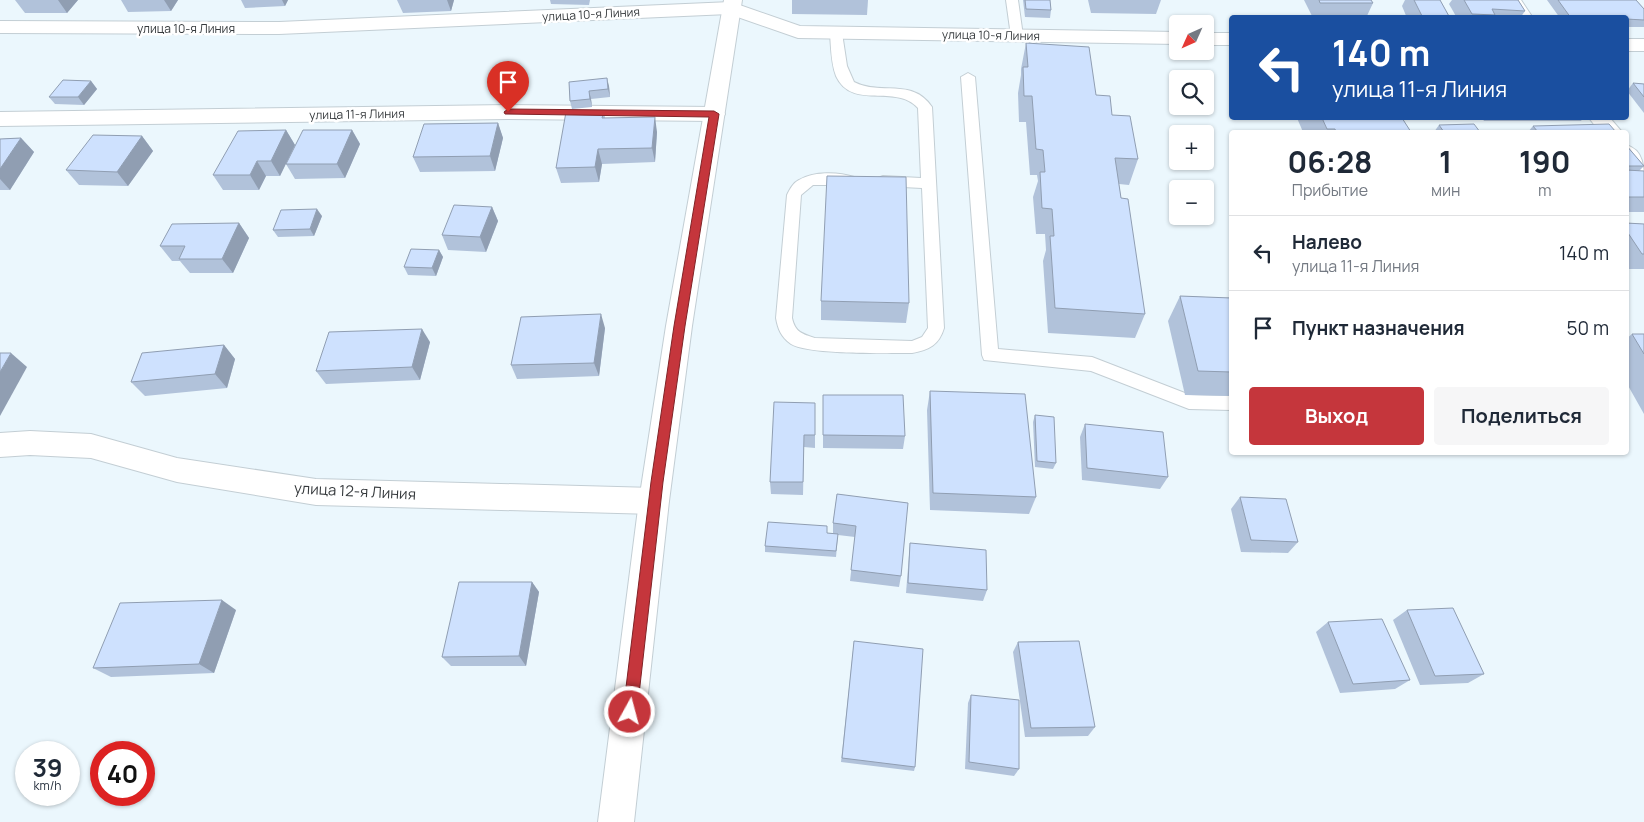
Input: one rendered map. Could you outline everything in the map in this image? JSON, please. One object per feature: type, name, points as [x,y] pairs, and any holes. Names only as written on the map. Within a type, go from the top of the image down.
[{"type":"street","points":[[1512,0],[1522,15]]},
{"type":"street","name":"улица 10-я Линия","points":[[0,27],[279,28],[732,4],[798,32],[1169,38]]},
{"type":"street","points":[[616,822],[654,502],[679,326],[732,4]]},
{"type":"street","points":[[1214,39],[1229,39]]},
{"type":"street","points":[[1629,45],[1644,45]]},
{"type":"street","name":"улица 11-я Линия","points":[[0,119],[508,112],[714,114]]},
{"type":"street","points":[[1601,120],[1609,130]]},
{"type":"street","points":[[1629,156],[1644,176]]},
{"type":"street","name":"улица 12-я Линия","points":[[0,445],[30,443],[91,446],[177,470],[316,492],[654,502]]},
{"type":"lane","points":[[1012,0],[1017,36]]},
{"type":"lane","points":[[836,33],[843,76],[848,84],[868,92],[914,95],[922,101],[925,107],[936,328],[933,338],[924,345],[912,347],[815,344],[798,340],[787,331],[784,318],[794,195],[797,187],[804,182],[816,180],[928,182]]},
{"type":"lane","points":[[968,77],[990,355],[1092,364],[1189,402],[1229,403]]},
{"type":"building","points":[[1025,0],[1050,0],[1051,10],[1026,9]]},
{"type":"building","points":[[1319,0],[1371,0],[1373,3],[1320,3]]},
{"type":"building","points":[[1414,0],[1440,0],[1448,15],[1422,15]]},
{"type":"building","points":[[1464,0],[1518,0],[1525,11],[1492,9],[1495,15],[1472,14]]},
{"type":"building","points":[[1558,0],[1636,0],[1644,9],[1644,20],[1629,19],[1629,15],[1569,15]]},
{"type":"building","points":[[1026,43],[1089,47],[1096,95],[1110,96],[1112,115],[1130,116],[1138,159],[1115,158],[1121,198],[1128,199],[1145,314],[1055,308],[1050,236],[1054,236],[1052,209],[1042,208],[1040,172],[1045,172],[1043,150],[1036,149],[1032,96],[1024,96],[1023,67],[1028,67]]},
{"type":"building","points":[[607,78],[608,89],[589,91],[590,99],[570,101],[569,82]]},
{"type":"building","points":[[63,80],[91,81],[78,97],[49,97]]},
{"type":"building","points":[[1633,83],[1644,84],[1644,97]]},
{"type":"building","points":[[604,111],[602,118],[655,117],[652,148],[598,149],[595,167],[556,168],[566,112]]},
{"type":"building","points":[[1323,120],[1403,120],[1410,130],[1335,130],[1327,129]]},
{"type":"building","points":[[498,123],[490,156],[413,157],[424,124]]},
{"type":"building","points":[[1474,124],[1478,130],[1443,130],[1439,125]]},
{"type":"building","points":[[1609,124],[1614,130],[1536,130],[1533,126]]},
{"type":"building","points":[[286,130],[271,161],[257,161],[250,175],[213,175],[238,131]]},
{"type":"building","points":[[303,130],[352,130],[337,164],[286,164]]},
{"type":"building","points":[[93,135],[142,136],[117,172],[66,170]]},
{"type":"building","points":[[21,138],[0,169],[0,139]]},
{"type":"building","points":[[1629,148],[1644,166],[1629,166]]},
{"type":"building","points":[[1629,170],[1644,171],[1644,197],[1629,197]]},
{"type":"building","points":[[827,176],[906,177],[909,303],[821,301]]},
{"type":"building","points":[[454,205],[492,207],[480,237],[442,235]]},
{"type":"building","points":[[317,209],[310,229],[273,230],[281,210]]},
{"type":"building","points":[[239,223],[222,259],[179,259],[185,246],[160,246],[172,224]]},
{"type":"building","points":[[1629,223],[1644,224],[1644,254],[1642,254],[1629,234]]},
{"type":"building","points":[[411,249],[439,250],[432,268],[404,267]]},
{"type":"building","points":[[1180,296],[1229,298],[1229,372],[1198,371]]},
{"type":"building","points":[[601,314],[594,363],[511,365],[521,317]]},
{"type":"building","points":[[422,329],[412,367],[316,371],[329,332]]},
{"type":"building","points":[[1632,334],[1644,334],[1644,354]]},
{"type":"building","points":[[224,345],[215,374],[131,382],[142,353]]},
{"type":"building","points":[[0,353],[11,353],[0,372]]},
{"type":"building","points":[[930,391],[1025,394],[1036,497],[933,493]]},
{"type":"building","points":[[823,395],[903,395],[905,436],[823,435]]},
{"type":"building","points":[[774,402],[815,403],[815,435],[804,435],[803,482],[770,482]]},
{"type":"building","points":[[1035,415],[1054,417],[1056,463],[1037,461]]},
{"type":"building","points":[[1085,424],[1163,432],[1168,477],[1087,468]]},
{"type":"building","points":[[837,494],[908,503],[901,576],[851,570],[856,526],[833,523]]},
{"type":"building","points":[[1240,497],[1286,499],[1298,542],[1251,540]]},
{"type":"building","points":[[768,522],[827,526],[827,533],[838,534],[836,551],[765,546]]},
{"type":"building","points":[[910,543],[986,550],[987,590],[908,583]]},
{"type":"building","points":[[459,582],[532,582],[519,656],[442,657]]},
{"type":"building","points":[[222,600],[199,664],[93,668],[120,603]]},
{"type":"building","points":[[1453,608],[1484,674],[1435,676],[1407,610]]},
{"type":"building","points":[[1382,619],[1410,680],[1353,684],[1328,622]]},
{"type":"building","points":[[854,641],[923,649],[915,767],[842,758]]},
{"type":"building","points":[[1079,641],[1095,727],[1031,728],[1018,642]]},
{"type":"building","points":[[971,695],[1019,700],[1019,769],[969,762]]},
{"type":"route","points":[[508,112],[714,114],[679,326],[654,502],[630,712]]}]
